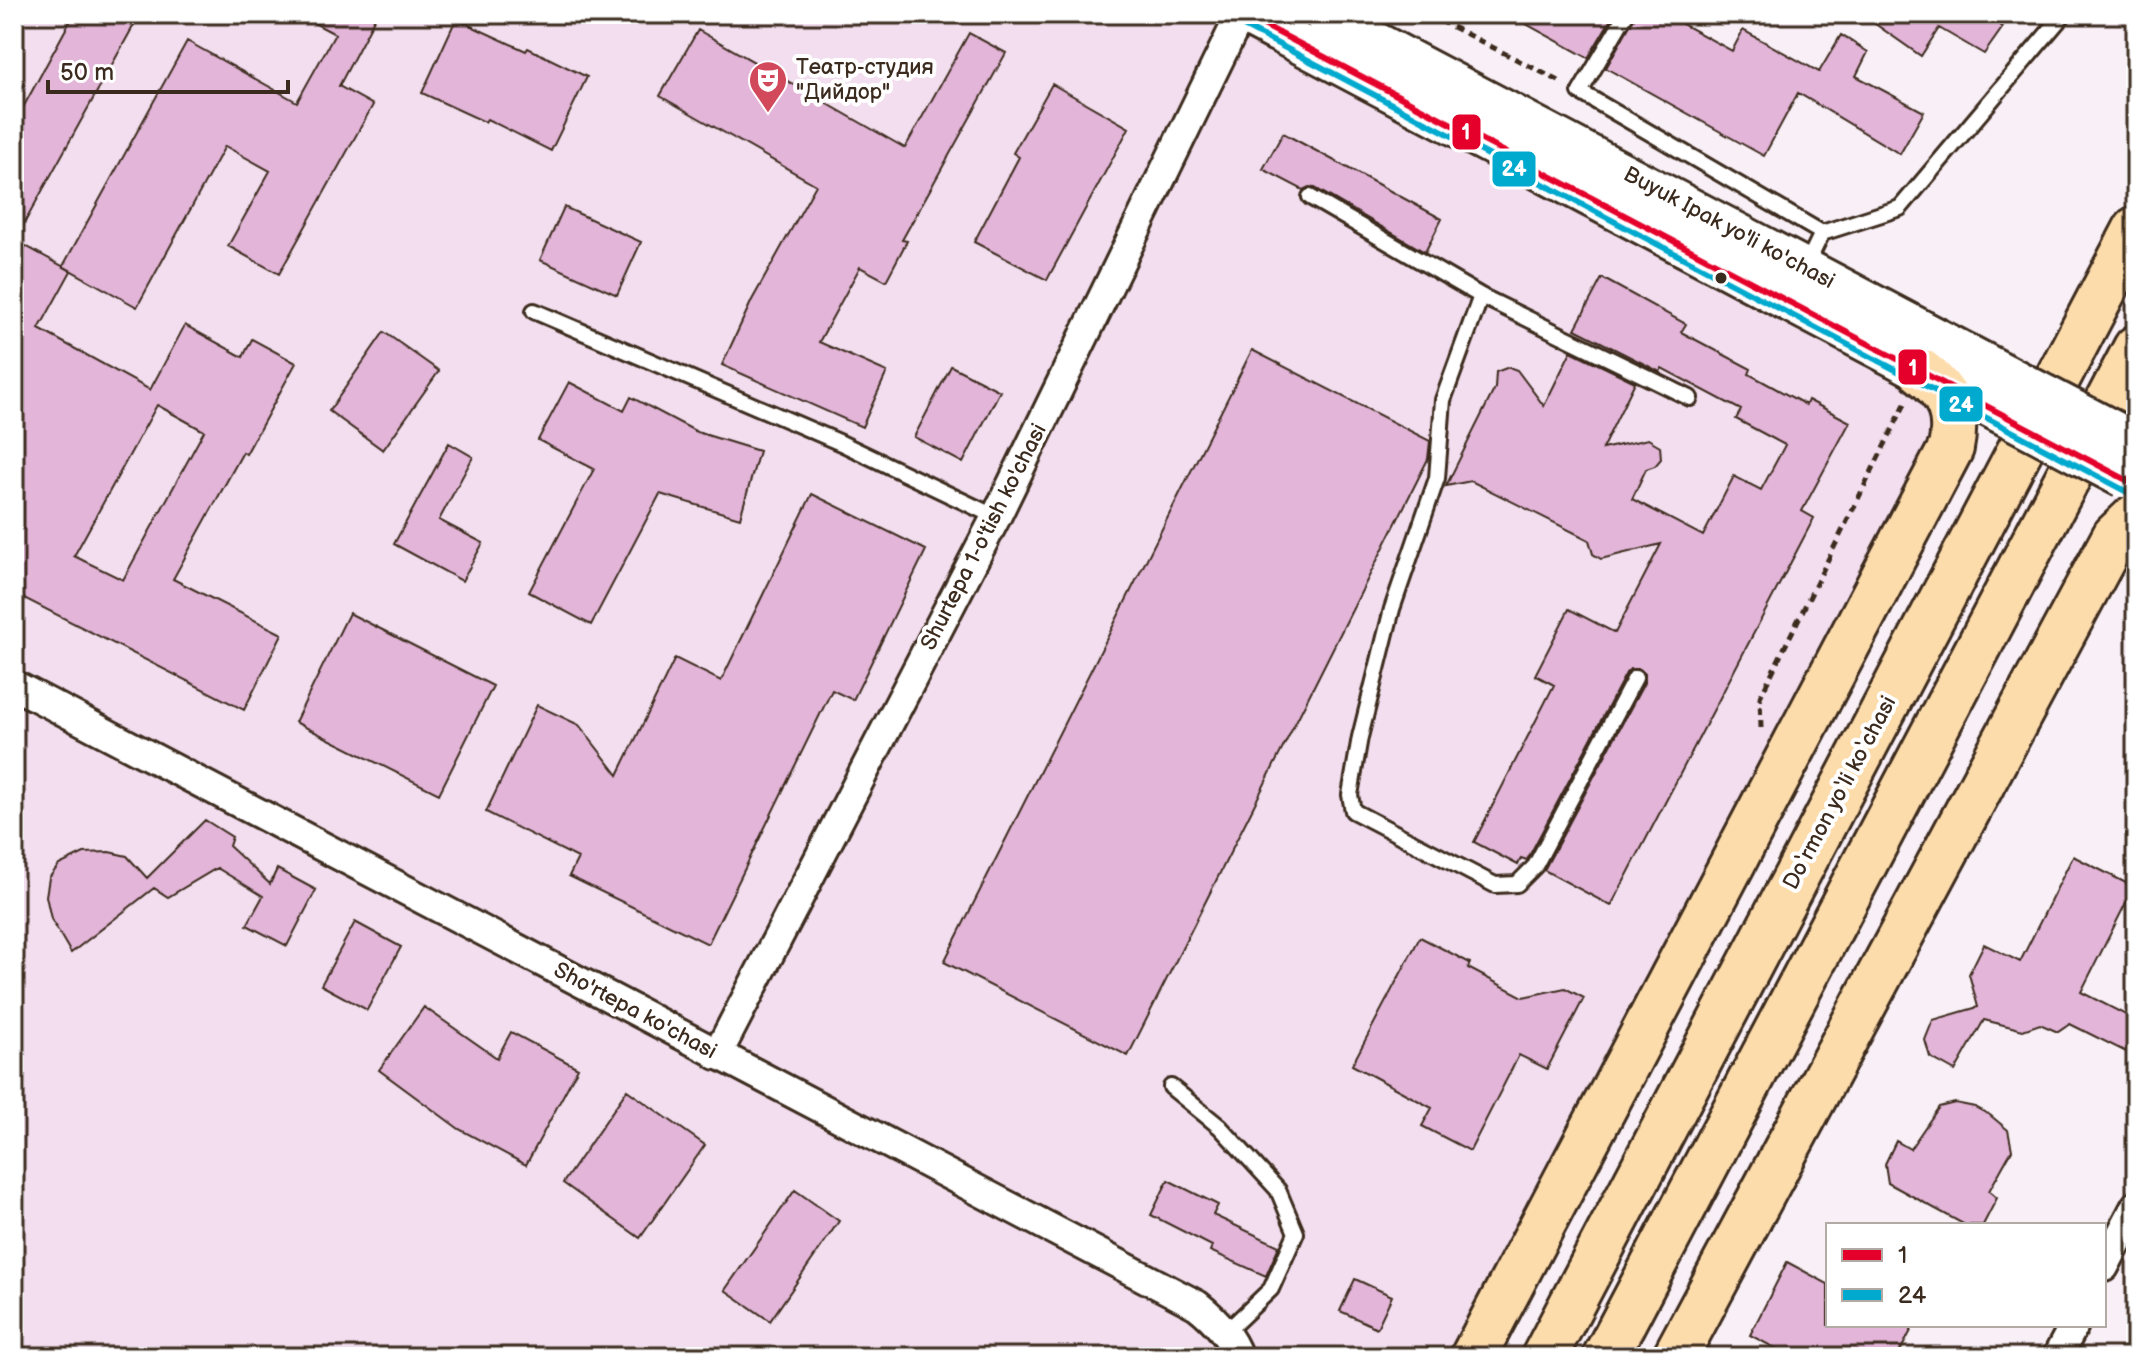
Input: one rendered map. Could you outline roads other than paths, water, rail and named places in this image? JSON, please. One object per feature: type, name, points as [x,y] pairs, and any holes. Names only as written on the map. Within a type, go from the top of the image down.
[{"type":"main road","name":"Buyuk Ipak yo'li ko'chasi","points":[[1323,14],[2136,442]]},
{"type":"main road","name":"Buyuk Ipak yo'li ko'chasi","points":[[1254,17],[2000,413],[2132,493]]},
{"type":"main road","name":"Do‘rmon yo‘li ko‘chasi","points":[[1544,1357],[2136,229]]},
{"type":"main road","points":[[1605,1357],[2136,348]]},
{"type":"main road","points":[[1473,1357],[1951,448],[1954,428],[1952,408],[1940,388],[1922,372]]},
{"type":"main road","points":[[1675,1357],[2115,536],[2132,493]]},
{"type":"street","name":"Shurtepa 1-o'tish ko'chasi","points":[[717,1055],[1254,17]]},
{"type":"street","name":"Sho'rtepa ko'chasi","points":[[14,685],[1197,1305],[1212,1317],[1231,1345]]},
{"type":"street","points":[[2106,1263],[2136,1206]]},
{"type":"street","points":[[2057,1357],[2073,1327]]},
{"type":"lane","points":[[1626,14],[1580,92],[1822,233]]},
{"type":"lane","points":[[1805,268],[1822,233],[1900,208],[2064,14]]},
{"type":"lane","points":[[1310,197],[1481,296],[1690,398]]},
{"type":"lane","points":[[1481,296],[1443,400],[1437,478],[1392,609],[1363,723],[1350,795],[1353,811],[1495,885],[1517,884],[1535,866],[1635,678]]},
{"type":"lane","points":[[534,311],[841,443],[996,517]]},
{"type":"lane","points":[[1171,1087],[1220,1127],[1278,1190],[1296,1233],[1271,1289],[1231,1345]]},
{"type":"place","name":"Театр-студия \"Дийдор\"","points":[[768,114]]}]
